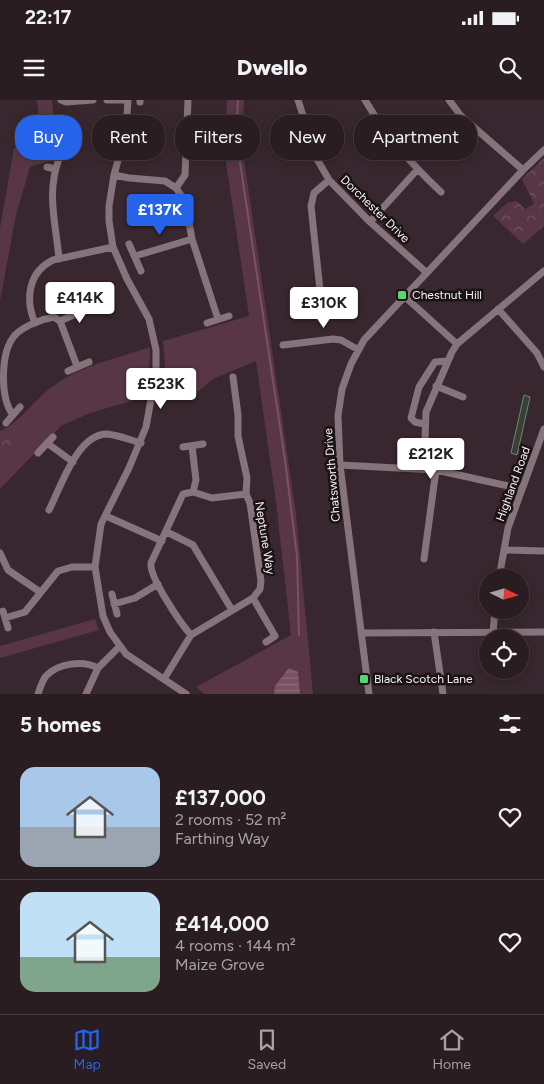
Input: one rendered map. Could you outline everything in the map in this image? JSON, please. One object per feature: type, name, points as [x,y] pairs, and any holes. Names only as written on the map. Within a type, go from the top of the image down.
[{"type":"street","points":[[61,100],[66,102],[93,100]]},
{"type":"street","points":[[107,100],[128,100],[126,132],[114,175],[109,206],[113,247],[126,279],[144,308],[156,350],[154,389],[140,443],[101,524],[97,541],[95,567],[103,616],[119,647],[186,694]]},
{"type":"street","points":[[176,188],[186,170],[188,100]]},
{"type":"street","name":"Dorchester Drive","points":[[298,100],[317,159],[329,180],[370,222],[426,272]]},
{"type":"street","points":[[365,100],[382,129],[417,170],[441,192]]},
{"type":"street","points":[[448,100],[462,116],[523,170]]},
{"type":"street","name":"Chatsworth Drive","points":[[369,694],[340,465],[338,416],[340,403],[357,349],[426,272],[544,150]]},
{"type":"street","points":[[59,160],[55,169],[52,211],[59,259]]},
{"type":"street","points":[[47,167],[55,169]]},
{"type":"street","points":[[370,222],[417,170]]},
{"type":"street","points":[[114,175],[165,182],[176,188],[185,200],[192,239],[218,319]]},
{"type":"street","points":[[320,290],[323,282],[311,206],[314,193],[329,180]]},
{"type":"street","points":[[135,256],[192,239]]},
{"type":"street","points":[[129,244],[141,271]]},
{"type":"street","points":[[35,323],[29,301],[33,280],[37,271],[44,264],[113,247]]},
{"type":"street","points":[[424,468],[424,424],[426,412],[436,386],[457,344],[544,271]]},
{"type":"street","points":[[404,296],[457,344]]},
{"type":"street","points":[[77,301],[82,311]]},
{"type":"street","points":[[60,321],[92,307]]},
{"type":"street","points":[[498,309],[537,353],[544,367]]},
{"type":"street","points":[[207,323],[229,316]]},
{"type":"street","points":[[12,415],[2,400],[0,391],[7,347],[16,333],[35,323],[54,317],[60,321],[77,366]]},
{"type":"street","points":[[283,345],[333,339],[341,340],[357,349]]},
{"type":"street","points":[[424,424],[415,422],[411,418],[419,387],[435,362],[448,361]]},
{"type":"street","points":[[68,371],[89,362]]},
{"type":"street","name":"Neptune Way","points":[[233,377],[239,445],[247,478],[246,494],[250,503],[261,581],[260,589],[253,598]]},
{"type":"street","points":[[226,387],[234,386]]},
{"type":"street","points":[[436,386],[462,397]]},
{"type":"street","points":[[6,423],[20,407]]},
{"type":"street","name":"Highland Road","points":[[501,569],[508,528],[544,429]]},
{"type":"street","points":[[49,510],[73,462],[84,444],[93,437],[108,434],[140,443]]},
{"type":"street","points":[[38,453],[53,437]]},
{"type":"street","points":[[47,443],[73,462]]},
{"type":"street","points":[[183,447],[202,444]]},
{"type":"street","points":[[192,446],[196,480],[193,492]]},
{"type":"street","points":[[340,465],[424,468],[522,489]]},
{"type":"street","points":[[424,559],[436,470]]},
{"type":"street","points":[[190,635],[158,584],[151,568],[184,494],[193,492],[212,498],[246,494]]},
{"type":"street","points":[[106,516],[162,541]]},
{"type":"street","points":[[167,532],[193,545],[232,610]]},
{"type":"street","points":[[504,550],[544,551]]},
{"type":"street","points":[[0,553],[8,570],[40,592]]},
{"type":"street","points":[[8,628],[4,614],[25,612],[58,571],[72,567],[95,567]]},
{"type":"street","points":[[114,604],[134,598],[158,584]]},
{"type":"street","points":[[112,594],[117,614]]},
{"type":"street","points":[[164,679],[190,635],[253,598],[275,636],[266,642]]},
{"type":"street","points":[[434,632],[443,694]]},
{"type":"street","points":[[361,633],[479,632]]},
{"type":"street","points":[[529,632],[544,632]]},
{"type":"street","points":[[86,694],[98,668],[119,647]]},
{"type":"street","points":[[38,694],[44,678],[58,668],[86,664],[98,668]]},
{"type":"green space","points":[[37,100],[52,100],[53,115],[38,115]]},
{"type":"green space","points":[[227,100],[244,100],[243,115],[226,115]]},
{"type":"green space","points":[[14,148],[15,160],[53,160],[30,167],[16,215],[0,301],[0,228]]},
{"type":"green space","points":[[544,158],[544,226],[523,244],[493,216],[507,203],[517,201],[525,209],[534,204],[522,179]]},
{"type":"green space","points":[[226,160],[244,160],[296,514],[313,694],[205,694],[196,687],[291,635],[276,502],[256,361],[213,379],[199,391],[181,395],[179,383],[162,386],[165,365],[163,341],[249,316]]},
{"type":"green space","points":[[150,347],[149,385],[145,397],[90,413],[61,426],[0,489],[0,431],[15,422],[49,389],[67,377],[89,367]]},
{"type":"green space","points":[[9,431],[15,434],[16,444],[13,453],[0,469],[2,443]]},
{"type":"green space","points":[[95,619],[99,630],[0,658],[0,646]]},
{"type":"shaded area","points":[[289,668],[298,672],[300,694],[274,694],[275,686]]},
{"type":"building","points":[[524,395],[530,397],[517,455],[511,453]]},
{"type":"waterway","points":[[238,100],[236,136],[285,460],[297,556],[299,635]]},
{"type":"place","name":"Chestnut Hill","points":[[402,295]]},
{"type":"place","name":"Black Scotch Lane","points":[[364,679]]}]
